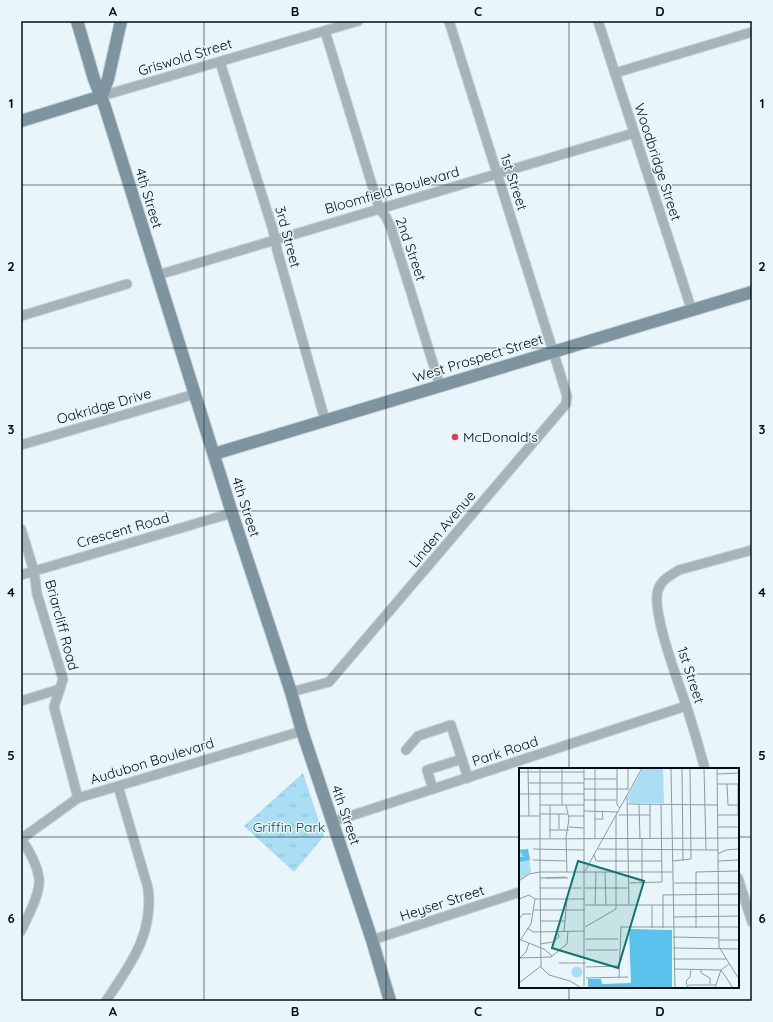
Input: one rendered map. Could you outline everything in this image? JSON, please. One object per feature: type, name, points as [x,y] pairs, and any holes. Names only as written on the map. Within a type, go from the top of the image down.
[{"type":"street","name":"4th Street","points":[[77,21],[94,79],[102,96],[232,513],[291,692],[302,731],[372,940],[390,1001]]},
{"type":"street","points":[[102,96],[108,79],[121,21]]},
{"type":"street","name":"Griswold Street","points":[[21,122],[102,96],[358,21]]},
{"type":"street","name":"1st Street","points":[[449,21],[553,351]]},
{"type":"street","name":"Woodbridge Street","points":[[598,21],[692,311]]},
{"type":"street","name":"2nd Street","points":[[326,31],[379,208],[386,217],[391,228],[440,386]]},
{"type":"street","points":[[615,73],[752,32]]},
{"type":"street","name":"3rd Street","points":[[220,62],[275,240],[326,420]]},
{"type":"street","name":"Bloomfield Boulevard","points":[[158,275],[634,133]]},
{"type":"street","points":[[21,316],[127,284]]},
{"type":"street","name":"West Prospect Street","points":[[214,454],[752,292]]},
{"type":"street","name":"Linden Avenue","points":[[291,692],[329,682],[566,404],[567,396],[553,351]]},
{"type":"street","name":"Oakridge Drive","points":[[21,445],[195,394]]},
{"type":"street","name":"Crescent Road","points":[[21,575],[232,513]]},
{"type":"street","name":"Briarcliff Road","points":[[21,529],[34,571],[37,594],[63,679],[54,707],[78,798]]},
{"type":"street","name":"1st Street","points":[[705,768],[668,650],[657,608],[656,598],[661,582],[679,570],[752,550]]},
{"type":"street","points":[[21,702],[60,689]]},
{"type":"street","name":"Park Road","points":[[332,822],[686,706]]},
{"type":"street","points":[[406,750],[418,736],[451,725],[468,778]]},
{"type":"street","name":"Audubon Boulevard","points":[[21,839],[78,798],[302,731]]},
{"type":"street","points":[[433,789],[427,770],[462,759]]},
{"type":"street","points":[[106,1001],[129,966],[143,940],[149,917],[150,900],[148,888],[118,786]]},
{"type":"street","points":[[21,839],[26,846],[39,879],[35,899],[21,931]]},
{"type":"street","points":[[739,881],[752,922]]},
{"type":"street","name":"Heyser Street","points":[[372,940],[519,892]]},
{"type":"green space","name":"Griffin Park","points":[[303,773],[324,836],[294,872],[244,826]]},
{"type":"place","name":"McDonald's","points":[[455,437]]}]
